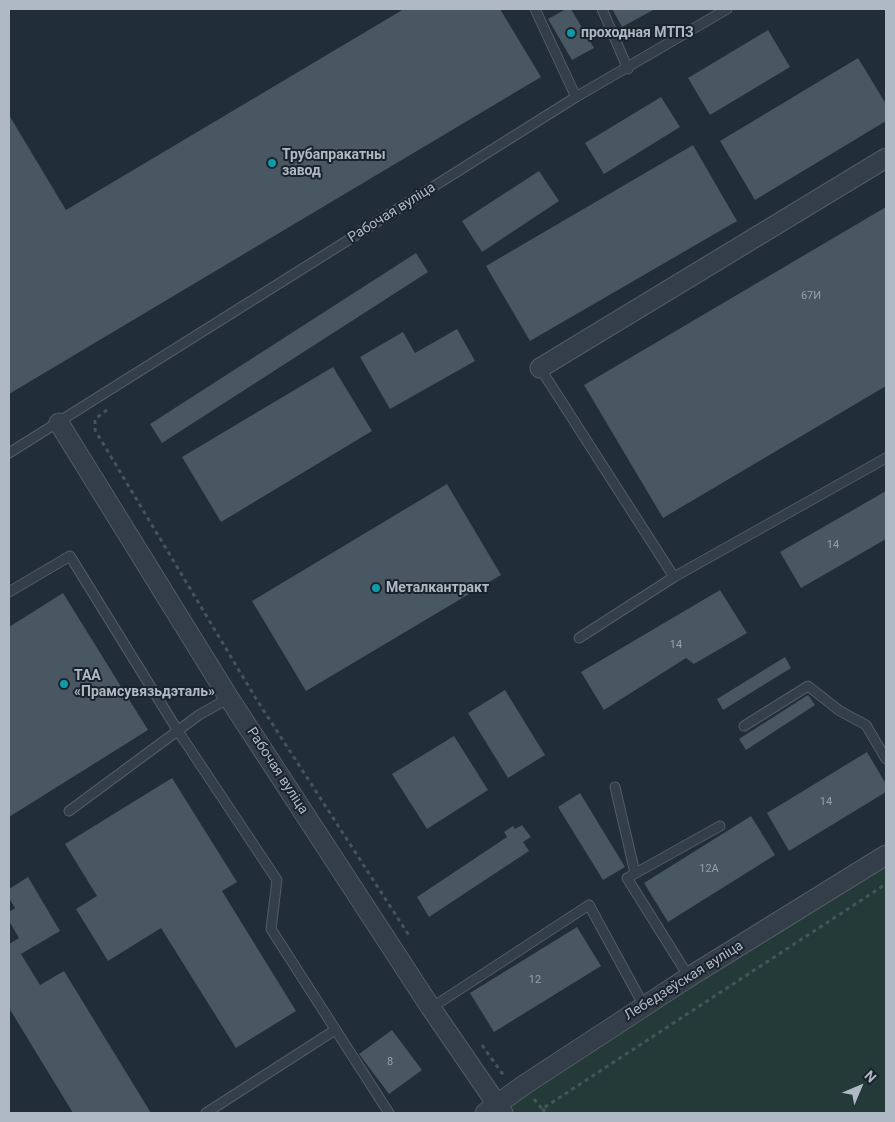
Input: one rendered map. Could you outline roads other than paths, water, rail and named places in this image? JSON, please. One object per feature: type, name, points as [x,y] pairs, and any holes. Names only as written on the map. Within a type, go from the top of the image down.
[{"type":"street","points":[[540,368],[886,158]]},
{"type":"street","name":"Рабочая вуліца","points":[[59,423],[229,698],[431,1008],[495,1110]]},
{"type":"street","name":"Лебедзеўская вуліца","points":[[495,1110],[524,1085],[644,1006],[886,855]]},
{"type":"lane","points":[[536,9],[576,97]]},
{"type":"lane","points":[[602,9],[628,68]]},
{"type":"lane","name":"Рабочая вуліца","points":[[9,454],[576,97],[727,9]]},
{"type":"lane","points":[[540,368],[674,577]]},
{"type":"lane","points":[[579,638],[674,577],[886,458]]},
{"type":"lane","points":[[9,592],[70,556],[178,731],[277,880],[271,929],[389,1113]]},
{"type":"lane","points":[[744,726],[808,686],[840,711],[866,725],[886,759]]},
{"type":"lane","points":[[70,811],[199,715],[229,698]]},
{"type":"lane","points":[[615,787],[635,873]]},
{"type":"lane","points":[[689,977],[627,878],[720,826]]},
{"type":"lane","points":[[431,1008],[590,905],[644,1006]]},
{"type":"lane","points":[[206,1113],[335,1030]]},
{"type":"place","name":"проходная МТПЗ","points":[[571,33]]},
{"type":"place","name":"Трубапракатны завод","points":[[272,163]]},
{"type":"place","name":"Металкантракт","points":[[376,588]]},
{"type":"place","name":"ТАА «Прамсувязьдэталь»","points":[[64,684]]}]
